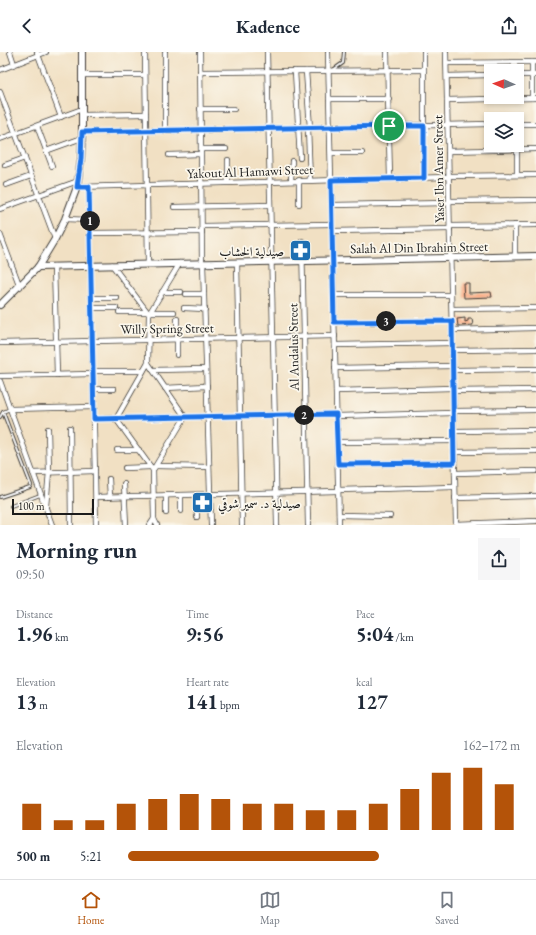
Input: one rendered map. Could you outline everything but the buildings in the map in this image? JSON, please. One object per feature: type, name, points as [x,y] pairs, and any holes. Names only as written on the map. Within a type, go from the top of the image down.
[{"type":"street","points":[[10,52],[14,64]]},
{"type":"street","points":[[0,70],[46,52]]},
{"type":"street","points":[[0,305],[20,287],[38,267],[56,239],[78,184],[82,135],[82,52]]},
{"type":"street","points":[[145,52],[148,264]]},
{"type":"street","points":[[165,52],[165,131]]},
{"type":"street","points":[[200,52],[202,229],[211,525]]},
{"type":"street","points":[[267,52],[277,525]]},
{"type":"street","points":[[328,52],[331,71],[329,99],[339,525]]},
{"type":"street","points":[[388,52],[390,178]]},
{"type":"street","points":[[424,52],[424,178]]},
{"type":"street","name":"Yaser Ibn Amer Street","points":[[446,52],[456,524]]},
{"type":"street","points":[[38,54],[61,117]]},
{"type":"street","points":[[447,63],[534,62],[534,98],[447,100]]},
{"type":"street","points":[[200,72],[424,70]]},
{"type":"street","points":[[295,71],[300,158]]},
{"type":"street","points":[[306,71],[310,180]]},
{"type":"street","points":[[82,75],[145,75]]},
{"type":"street","points":[[447,76],[484,75]]},
{"type":"street","points":[[0,92],[56,239]]},
{"type":"street","points":[[329,99],[389,99]]},
{"type":"street","points":[[200,109],[234,109]]},
{"type":"street","points":[[0,133],[1,139],[61,117],[82,112],[146,114]]},
{"type":"street","points":[[46,151],[82,135],[146,131],[484,124]]},
{"type":"street","points":[[524,124],[536,124]]},
{"type":"street","points":[[37,126],[52,166]]},
{"type":"street","points":[[524,148],[536,149]]},
{"type":"street","points":[[169,155],[226,149]]},
{"type":"street","points":[[448,151],[484,149]]},
{"type":"street","points":[[517,152],[517,175]]},
{"type":"street","points":[[331,153],[362,153]]},
{"type":"street","points":[[5,165],[25,158]]},
{"type":"street","points":[[228,160],[228,182]]},
{"type":"street","points":[[292,161],[292,181]]},
{"type":"street","name":"Yakout Al Hamawi Street","points":[[0,209],[38,195],[78,184],[89,187],[299,180],[536,175]]},
{"type":"street","points":[[6,185],[31,176]]},
{"type":"street","points":[[299,180],[299,204]]},
{"type":"street","points":[[89,187],[96,525]]},
{"type":"street","points":[[332,205],[536,200]]},
{"type":"street","points":[[174,207],[270,206]]},
{"type":"street","points":[[65,219],[90,220]]},
{"type":"street","points":[[90,233],[148,232],[271,225],[332,224]]},
{"type":"street","points":[[515,225],[515,256]]},
{"type":"street","points":[[332,231],[536,225]]},
{"type":"street","points":[[0,234],[20,287]]},
{"type":"street","name":"Al Andalus Street","points":[[302,241],[308,525]]},
{"type":"street","name":"Salah Al Din Ibrahim Street","points":[[38,267],[536,256]]},
{"type":"street","points":[[237,262],[242,525]]},
{"type":"street","points":[[116,419],[148,362],[149,312],[180,263]]},
{"type":"street","points":[[112,265],[149,312]]},
{"type":"street","points":[[54,266],[56,375]]},
{"type":"street","points":[[162,292],[181,292]]},
{"type":"street","points":[[186,294],[204,294]]},
{"type":"street","points":[[334,295],[451,295]]},
{"type":"street","points":[[92,298],[117,298]]},
{"type":"street","points":[[92,308],[149,312],[174,312]]},
{"type":"street","points":[[184,308],[205,308]]},
{"type":"street","points":[[452,309],[536,308]]},
{"type":"street","points":[[177,319],[177,355]]},
{"type":"street","points":[[334,322],[452,321]]},
{"type":"street","points":[[452,330],[536,328]]},
{"type":"street","name":"Willy Spring Street","points":[[0,343],[335,336]]},
{"type":"street","points":[[335,345],[452,343]]},
{"type":"street","points":[[452,350],[536,349]]},
{"type":"street","points":[[148,362],[185,417]]},
{"type":"street","points":[[335,368],[536,369]]},
{"type":"street","points":[[153,370],[206,369]]},
{"type":"street","points":[[0,376],[143,371]]},
{"type":"street","points":[[0,381],[52,525]]},
{"type":"street","points":[[165,388],[207,386]]},
{"type":"street","points":[[94,389],[114,389]]},
{"type":"street","points":[[336,391],[536,390]]},
{"type":"street","points":[[10,409],[94,407]]},
{"type":"street","points":[[94,419],[536,410]]},
{"type":"street","points":[[158,525],[154,519],[153,468],[185,417]]},
{"type":"street","points":[[116,419],[153,468]]},
{"type":"street","points":[[70,428],[71,525]]},
{"type":"street","points":[[46,508],[49,472],[48,429]]},
{"type":"street","points":[[454,431],[536,430]]},
{"type":"street","points":[[337,442],[454,441]]},
{"type":"street","points":[[117,450],[139,450]]},
{"type":"street","points":[[454,452],[536,451]]},
{"type":"street","points":[[338,464],[454,463]]},
{"type":"street","points":[[125,468],[209,466]]},
{"type":"street","points":[[33,473],[95,471]]},
{"type":"street","points":[[455,473],[536,471]]},
{"type":"street","points":[[109,479],[110,497]]},
{"type":"street","points":[[124,484],[126,525]]},
{"type":"street","points":[[96,498],[455,487]]},
{"type":"street","points":[[181,495],[181,511]]},
{"type":"street","points":[[196,495],[196,517]]},
{"type":"street","points":[[166,496],[166,513]]},
{"type":"street","points":[[455,498],[536,496]]},
{"type":"street","points":[[339,515],[390,516]]},
{"type":"street","points":[[150,525],[154,519]]},
{"type":"street","points":[[456,524],[536,521]]},
{"type":"lane","points":[[331,71],[343,63],[344,52]]},
{"type":"lane","points":[[0,417],[3,412],[10,409]]},
{"type":"lane","points":[[0,497],[30,487],[31,485],[3,412]]},
{"type":"lane","points":[[11,506],[41,495]]},
{"type":"place","name":"صيدلية الخشاب","points":[[300,251]]},
{"type":"place","name":"صيدلية د. سمير شوقي","points":[[203,503]]},
{"type":"route","points":[[389,126],[424,126],[424,178],[331,180],[334,322],[452,321],[454,463],[338,464],[336,414],[94,419],[89,187],[77,187],[81,159],[82,132],[389,126]]}]
